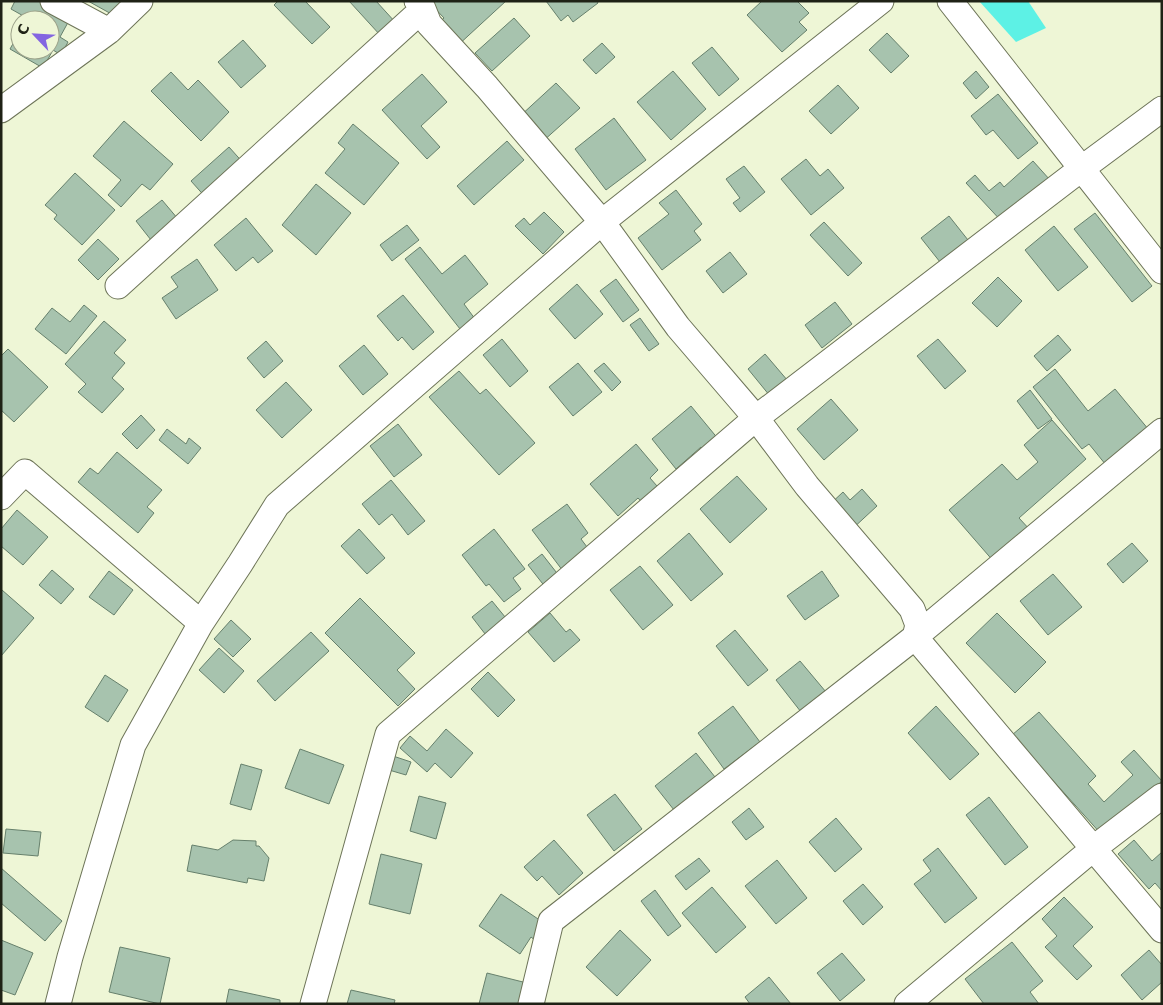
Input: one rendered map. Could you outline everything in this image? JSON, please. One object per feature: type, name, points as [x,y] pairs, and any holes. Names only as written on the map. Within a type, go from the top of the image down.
[{"type":"lane","points":[[52,1],[109,30]]},
{"type":"lane","points":[[1,110],[109,30],[140,1]]},
{"type":"lane","points":[[58,1004],[70,957],[133,745],[201,623],[277,505],[602,222],[881,1]]},
{"type":"lane","points":[[950,1],[1162,271]]},
{"type":"lane","points":[[118,286],[420,5],[429,24],[487,87],[602,222],[678,326],[756,418],[807,486],[912,609],[918,625],[916,637],[1162,930]]},
{"type":"lane","points":[[313,1004],[388,734],[756,418],[1162,109]]},
{"type":"lane","points":[[531,1004],[551,921],[916,637],[1162,431]]},
{"type":"lane","points":[[1,497],[25,472],[201,623]]},
{"type":"lane","points":[[907,1004],[1094,848],[1162,796]]},
{"type":"water","points":[[979,1],[1028,1],[1046,28],[1016,42]]},
{"type":"building","points":[[15,1],[43,1],[59,10],[13,10],[11,9]]},
{"type":"building","points":[[88,1],[123,1],[115,16]]},
{"type":"building","points":[[278,1],[305,1],[330,27],[312,44],[274,5]]},
{"type":"building","points":[[349,1],[376,1],[406,34],[391,47]]},
{"type":"building","points":[[428,1],[506,1],[456,47],[436,25],[444,18]]},
{"type":"building","points":[[546,1],[597,1],[598,3],[573,22],[568,15],[561,21]]},
{"type":"building","points":[[762,1],[797,1],[809,13],[799,22],[807,30],[782,52],[747,15]]},
{"type":"building","points":[[60,11],[71,17],[60,37]]},
{"type":"building","points":[[514,18],[530,36],[492,71],[475,53]]},
{"type":"building","points":[[887,33],[909,56],[891,73],[869,50]]},
{"type":"building","points":[[60,37],[68,42],[60,54]]},
{"type":"building","points":[[243,40],[266,66],[241,88],[218,62]]},
{"type":"building","points":[[602,43],[615,57],[596,74],[583,60]]},
{"type":"building","points":[[712,47],[739,79],[719,96],[692,63]]},
{"type":"building","points":[[29,60],[47,60],[43,68]]},
{"type":"building","points":[[673,71],[706,109],[671,140],[637,102]]},
{"type":"building","points":[[976,71],[989,87],[976,99],[963,83]]},
{"type":"building","points":[[171,72],[188,90],[198,80],[229,112],[201,141],[151,91]]},
{"type":"building","points":[[422,74],[447,102],[421,126],[440,147],[427,159],[382,110]]},
{"type":"building","points":[[556,83],[580,108],[542,142],[519,117]]},
{"type":"building","points":[[838,85],[859,108],[831,134],[809,111]]},
{"type":"building","points":[[998,94],[1038,143],[1018,159],[993,130],[986,135],[971,116]]},
{"type":"building","points":[[614,118],[646,160],[606,190],[575,149]]},
{"type":"building","points":[[124,121],[173,164],[150,190],[142,184],[121,207],[108,195],[121,180],[93,156]]},
{"type":"building","points":[[353,124],[399,163],[364,205],[325,173],[345,149],[338,143]]},
{"type":"building","points":[[507,141],[524,160],[474,205],[457,186]]},
{"type":"building","points":[[229,147],[246,166],[208,200],[191,181]]},
{"type":"building","points":[[806,159],[820,176],[828,169],[844,188],[811,215],[781,179]]},
{"type":"building","points":[[1033,161],[1050,180],[1004,224],[966,183],[975,175],[989,191],[1000,182],[1004,187]]},
{"type":"building","points":[[744,166],[765,192],[740,212],[733,203],[740,198],[726,179]]},
{"type":"building","points":[[75,173],[115,210],[82,245],[54,219],[57,215],[45,205]]},
{"type":"building","points":[[316,184],[351,213],[316,255],[282,225]]},
{"type":"building","points":[[676,190],[702,224],[694,231],[701,240],[662,270],[638,238],[669,214],[659,203]]},
{"type":"building","points":[[162,200],[178,219],[151,240],[136,221]]},
{"type":"building","points":[[544,212],[564,232],[543,254],[515,226],[524,218],[530,225]]},
{"type":"building","points":[[1095,213],[1152,286],[1132,302],[1074,229]]},
{"type":"building","points":[[949,216],[968,240],[940,262],[921,238]]},
{"type":"building","points":[[246,218],[273,251],[258,263],[253,257],[236,271],[214,245]]},
{"type":"building","points":[[824,222],[862,263],[848,276],[810,235]]},
{"type":"building","points":[[407,225],[419,240],[392,261],[380,245]]},
{"type":"building","points":[[1054,226],[1088,267],[1058,291],[1025,250]]},
{"type":"building","points":[[98,239],[119,259],[98,280],[78,260]]},
{"type":"building","points":[[420,247],[442,274],[465,255],[488,284],[464,304],[478,323],[464,334],[405,259]]},
{"type":"building","points":[[730,252],[747,274],[723,293],[706,271]]},
{"type":"building","points":[[197,259],[218,290],[176,319],[162,298],[178,287],[171,277]]},
{"type":"building","points":[[998,277],[1022,301],[997,327],[972,303]]},
{"type":"building","points":[[616,279],[639,310],[623,322],[600,291]]},
{"type":"building","points":[[577,284],[603,314],[575,339],[549,309]]},
{"type":"building","points":[[403,295],[434,332],[413,350],[402,337],[398,341],[377,316]]},
{"type":"building","points":[[835,302],[852,324],[822,348],[805,325]]},
{"type":"building","points":[[84,305],[97,316],[66,354],[35,329],[52,308],[70,322]]},
{"type":"building","points":[[640,318],[659,344],[649,351],[630,325]]},
{"type":"building","points":[[104,321],[126,340],[114,353],[125,363],[112,378],[124,389],[102,413],[78,392],[86,384],[65,364]]},
{"type":"building","points":[[1058,335],[1071,350],[1047,371],[1034,356]]},
{"type":"building","points":[[502,339],[528,371],[510,387],[483,355]]},
{"type":"building","points":[[938,339],[966,371],[945,389],[917,356]]},
{"type":"building","points":[[266,341],[283,361],[264,378],[247,358]]},
{"type":"building","points":[[364,345],[388,374],[363,395],[339,366]]},
{"type":"building","points":[[8,349],[48,387],[14,422],[1,410],[1,356]]},
{"type":"building","points":[[765,354],[788,381],[770,396],[748,369]]},
{"type":"building","points":[[578,363],[602,392],[573,416],[549,387]]},
{"type":"building","points":[[604,363],[621,382],[612,391],[594,371]]},
{"type":"building","points":[[1055,369],[1088,411],[1115,389],[1149,430],[1106,465],[1089,444],[1082,449],[1033,387]]},
{"type":"building","points":[[459,371],[480,394],[486,389],[535,443],[499,475],[429,397]]},
{"type":"building","points":[[286,382],[312,410],[282,438],[256,410]]},
{"type":"building","points":[[1030,390],[1052,419],[1038,429],[1017,401]]},
{"type":"building","points":[[831,399],[858,430],[824,460],[797,429]]},
{"type":"building","points":[[691,406],[724,446],[710,457],[701,447],[676,469],[652,439]]},
{"type":"building","points":[[141,415],[155,430],[137,449],[122,434]]},
{"type":"building","points":[[1052,420],[1086,459],[1019,518],[1031,531],[995,563],[949,510],[1002,464],[1017,480],[1038,462],[1024,445]]},
{"type":"building","points":[[398,424],[422,455],[394,477],[370,446]]},
{"type":"building","points":[[167,429],[186,444],[189,438],[201,448],[188,464],[159,440]]},
{"type":"building","points":[[636,444],[658,470],[650,478],[664,494],[647,508],[638,498],[618,516],[590,484]]},
{"type":"building","points":[[117,452],[162,490],[147,507],[154,513],[138,533],[78,482],[90,468],[98,474]]},
{"type":"building","points":[[737,476],[767,509],[730,543],[700,509]]},
{"type":"building","points":[[391,480],[425,521],[408,535],[392,514],[379,525],[362,504]]},
{"type":"building","points":[[862,489],[877,506],[850,531],[827,507],[843,492],[850,500]]},
{"type":"building","points":[[567,504],[588,533],[581,539],[593,555],[566,575],[532,530]]},
{"type":"building","points":[[17,510],[48,537],[23,565],[1,546],[1,529]]},
{"type":"building","points":[[359,529],[385,558],[367,574],[341,546]]},
{"type":"building","points":[[494,529],[525,569],[513,578],[521,589],[504,602],[489,584],[486,586],[462,555]]},
{"type":"building","points":[[689,533],[723,574],[691,601],[657,561]]},
{"type":"building","points":[[1132,543],[1148,561],[1123,583],[1107,564]]},
{"type":"building","points":[[542,554],[560,577],[546,588],[528,565]]},
{"type":"building","points":[[640,566],[673,605],[643,630],[610,590]]},
{"type":"building","points":[[52,570],[74,589],[61,604],[39,585]]},
{"type":"building","points":[[109,571],[133,590],[114,615],[89,597]]},
{"type":"building","points":[[822,571],[839,596],[805,620],[787,596]]},
{"type":"building","points":[[1053,574],[1082,607],[1048,635],[1020,601]]},
{"type":"building","points":[[2,590],[34,618],[1,656],[1,592]]},
{"type":"building","points":[[360,598],[415,653],[397,670],[415,689],[398,706],[325,633]]},
{"type":"building","points":[[492,601],[510,623],[489,639],[472,617]]},
{"type":"building","points":[[550,613],[566,632],[570,629],[580,640],[554,662],[528,632]]},
{"type":"building","points":[[997,613],[1046,662],[1015,693],[966,643]]},
{"type":"building","points":[[231,620],[251,639],[233,657],[214,639]]},
{"type":"building","points":[[735,630],[768,670],[748,686],[716,646]]},
{"type":"building","points":[[311,632],[329,651],[275,701],[257,681]]},
{"type":"building","points":[[219,648],[244,671],[224,693],[199,670]]},
{"type":"building","points":[[800,661],[826,692],[801,712],[776,680]]},
{"type":"building","points":[[488,672],[515,700],[498,717],[471,689]]},
{"type":"building","points":[[105,675],[128,690],[108,722],[85,707]]},
{"type":"building","points":[[733,706],[760,742],[724,769],[698,733]]},
{"type":"building","points":[[936,706],[979,754],[950,780],[908,733]]},
{"type":"building","points":[[1039,712],[1096,776],[1088,784],[1104,802],[1133,775],[1121,762],[1134,750],[1162,781],[1102,835],[1012,735]]},
{"type":"building","points":[[446,729],[473,753],[451,778],[435,763],[427,772],[400,748],[410,736],[427,751]]},
{"type":"building","points":[[300,749],[344,765],[329,804],[285,788]]},
{"type":"building","points":[[696,753],[715,777],[674,810],[655,786]]},
{"type":"building","points":[[393,756],[411,762],[406,775],[389,770]]},
{"type":"building","points":[[241,764],[262,770],[251,810],[230,804]]},
{"type":"building","points":[[615,794],[642,829],[614,851],[587,815]]},
{"type":"building","points":[[419,796],[446,803],[436,839],[410,831]]},
{"type":"building","points":[[989,797],[1028,847],[1005,865],[966,815]]},
{"type":"building","points":[[749,808],[764,827],[746,840],[732,822]]},
{"type":"building","points":[[836,818],[862,849],[835,872],[809,842]]},
{"type":"building","points":[[6,829],[41,832],[38,856],[3,853]]},
{"type":"building","points":[[233,840],[256,841],[256,846],[259,846],[269,858],[264,881],[248,878],[247,883],[187,871],[192,845],[218,850]]},
{"type":"building","points":[[554,840],[583,873],[559,895],[542,876],[537,881],[524,867]]},
{"type":"building","points":[[1134,840],[1152,861],[1162,852],[1162,891],[1155,883],[1149,889],[1118,854]]},
{"type":"building","points":[[938,848],[977,898],[945,923],[914,884],[931,871],[923,860]]},
{"type":"building","points":[[381,854],[422,864],[410,914],[369,904]]},
{"type":"building","points":[[699,858],[710,871],[686,890],[675,876]]},
{"type":"building","points":[[777,860],[807,898],[776,924],[745,886]]},
{"type":"building","points":[[1,868],[62,921],[45,941],[1,903]]},
{"type":"building","points":[[863,884],[883,907],[863,925],[843,901]]},
{"type":"building","points":[[712,887],[746,927],[716,953],[682,913]]},
{"type":"building","points":[[655,890],[681,926],[668,936],[641,901]]},
{"type":"building","points":[[501,894],[547,925],[536,941],[531,937],[520,954],[479,926]]},
{"type":"building","points":[[1064,897],[1093,927],[1073,946],[1092,966],[1077,980],[1045,947],[1057,936],[1042,919]]},
{"type":"building","points":[[620,930],[651,960],[617,996],[586,967]]},
{"type":"building","points":[[1,940],[33,953],[15,995],[1,990]]},
{"type":"building","points":[[1012,942],[1043,981],[1030,992],[1039,1004],[984,1004],[965,979]]},
{"type":"building","points":[[120,947],[170,958],[160,1004],[109,992]]},
{"type":"building","points":[[1149,950],[1162,965],[1162,982],[1142,1000],[1121,975]]},
{"type":"building","points":[[842,953],[865,980],[840,1001],[817,973]]},
{"type":"building","points":[[487,973],[527,983],[522,1004],[479,1004]]},
{"type":"building","points":[[769,977],[791,1004],[750,1004],[745,997]]},
{"type":"building","points":[[229,989],[280,1000],[280,1004],[226,1004]]},
{"type":"building","points":[[351,990],[395,1000],[394,1004],[347,1004]]}]
